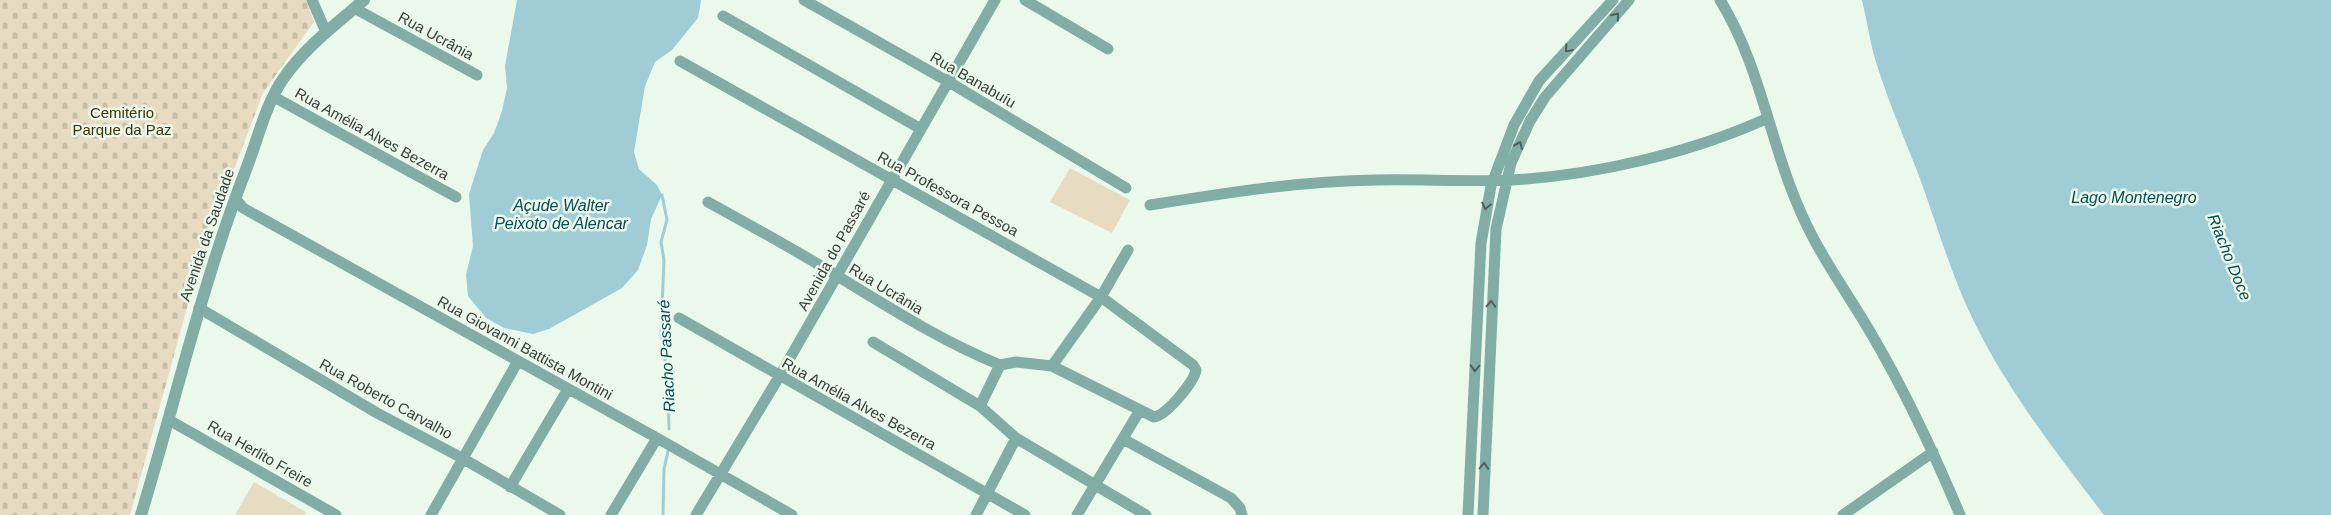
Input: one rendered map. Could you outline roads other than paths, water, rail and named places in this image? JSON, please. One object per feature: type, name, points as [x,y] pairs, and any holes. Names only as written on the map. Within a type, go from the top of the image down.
[{"type":"street","points":[[312,0],[326,32]]},
{"type":"street","name":"Rua Banabuíu","points":[[804,0],[949,82],[1126,188]]},
{"type":"street","name":"Avenida do Passaré","points":[[696,515],[779,377],[995,0]]},
{"type":"street","points":[[1026,0],[1108,49]]},
{"type":"street","points":[[1468,515],[1480,243],[1493,180],[1514,125],[1539,81],[1613,0]]},
{"type":"street","points":[[1483,515],[1494,249],[1496,229],[1507,180],[1512,163],[1530,121],[1545,96],[1629,0]]},
{"type":"street","points":[[1720,0],[1744,46],[1795,201],[1811,235],[1888,363],[1933,452],[1960,515]]},
{"type":"street","name":"Avenida da Saudade","points":[[141,515],[199,308],[274,97],[297,60],[359,4]]},
{"type":"street","name":"Rua Ucrânia","points":[[359,4],[477,75]]},
{"type":"street","points":[[723,16],[921,129]]},
{"type":"street","name":"Rua Professora Pessoa","points":[[680,61],[1101,297],[1193,365],[1196,370],[1194,377],[1162,415],[1154,417],[1140,410]]},
{"type":"street","name":"Rua Amélia Alves Bezerra","points":[[274,97],[456,197]]},
{"type":"street","points":[[1150,205],[1222,193],[1334,182],[1376,180],[1507,180],[1581,172],[1665,154],[1746,128],[1768,118]]},
{"type":"street","name":"Rua Ucrânia","points":[[708,202],[936,336],[1000,365]]},
{"type":"street","name":"Rua Giovanni Battista Montini","points":[[237,204],[658,438],[792,515]]},
{"type":"street","points":[[1052,366],[1101,297],[1128,250]]},
{"type":"street","name":"Rua Roberto Carvalho","points":[[199,308],[377,412],[462,458],[560,515]]},
{"type":"street","name":"Rua Amélia Alves Bezerra","points":[[679,318],[779,377],[1024,515]]},
{"type":"street","points":[[873,342],[980,406],[1016,438],[1146,515]]},
{"type":"street","points":[[431,515],[518,361]]},
{"type":"street","points":[[980,406],[1000,365],[1016,362],[1052,366],[1140,410],[1077,515]]},
{"type":"street","points":[[510,487],[568,389]]},
{"type":"street","name":"Rua Herlito Freire","points":[[169,420],[336,515]]},
{"type":"street","points":[[611,515],[658,438]]},
{"type":"street","points":[[976,515],[1016,438]]},
{"type":"street","points":[[1123,439],[1231,498],[1240,508],[1242,515]]},
{"type":"street","points":[[1843,515],[1933,452]]},
{"type":"water","name":"Açude Walter Peixoto de Alencar","points":[[517,0],[701,0],[698,18],[672,50],[655,62],[645,86],[634,152],[639,169],[657,185],[662,195],[651,219],[647,245],[638,270],[622,288],[549,329],[533,334],[504,328],[486,318],[468,296],[466,275],[473,246],[469,194],[483,150],[494,133],[502,111],[507,88],[505,66]]},
{"type":"water","name":"Lago Montenegro","points":[[1862,0],[2331,0],[2331,515],[2104,515],[2012,389],[1967,307],[1883,83],[1873,52]]},
{"type":"waterway","name":"Riacho Passaré","points":[[659,195],[662,195],[667,220],[661,242],[664,260],[661,332],[668,380],[669,429]]},
{"type":"waterway","name":"Riacho Passaré","points":[[663,515],[664,469],[668,451]]},
{"type":"park label","name":"Cemitério Parque da Paz","points":[[122,122]]},
{"type":"water label","name":"Riacho Doce","points":[[2230,257]]}]
